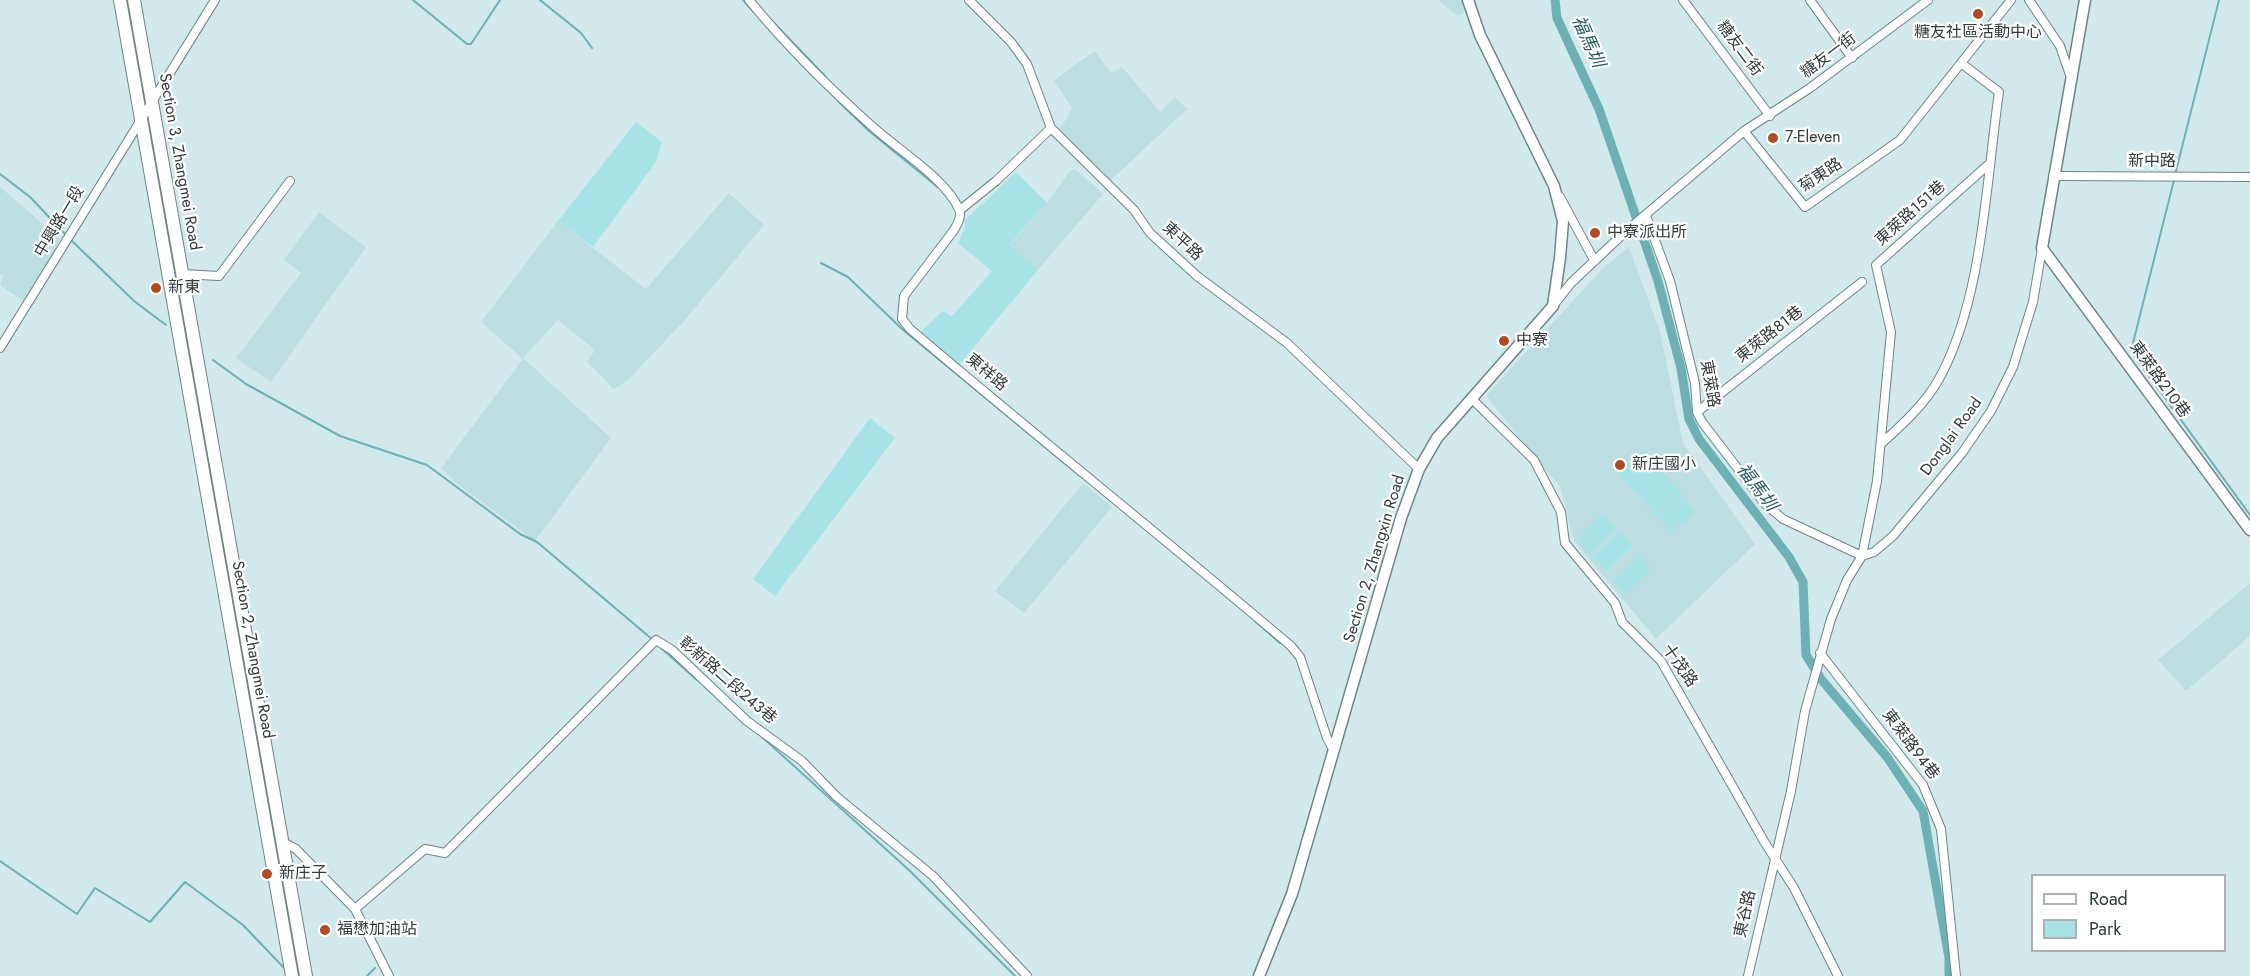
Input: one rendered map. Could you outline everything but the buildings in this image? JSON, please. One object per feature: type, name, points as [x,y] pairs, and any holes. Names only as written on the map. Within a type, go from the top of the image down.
[{"type":"main road","name":"Section 3, Zhangmei Road","points":[[120,0],[182,274],[192,331]]},
{"type":"main road","name":"Section 3, Zhangmei Road","points":[[134,0],[146,111],[179,330]]},
{"type":"main road","name":"Section 2, Zhangmei Road","points":[[179,330],[282,841],[306,976]]},
{"type":"main road","name":"Section 2, Zhangmei Road","points":[[192,331],[268,843],[292,976]]},
{"type":"street","name":"中興路一段","points":[[0,348],[215,0]]},
{"type":"street","points":[[749,0],[800,57],[872,127],[938,182],[960,210],[996,181],[1051,128]]},
{"type":"street","name":"東平路","points":[[969,0],[1011,42],[1027,64],[1051,128],[1134,210],[1156,240],[1197,276],[1287,343],[1419,469]]},
{"type":"street","points":[[1468,0],[1480,35],[1554,186],[1594,260]]},
{"type":"street","name":"糖友二街","points":[[1683,0],[1770,117]]},
{"type":"street","points":[[1810,0],[1852,57]]},
{"type":"street","name":"糖友一街","points":[[1744,131],[1770,117],[1928,0]]},
{"type":"street","name":"菊東路","points":[[1744,131],[1805,207],[1900,140],[2011,0]]},
{"type":"street","points":[[2029,0],[2060,46],[2070,75]]},
{"type":"street","name":"Donglai Road","points":[[1774,858],[1820,653],[1847,580],[1862,556],[1874,552],[1893,536],[1962,453],[1991,411],[2013,367],[2033,302],[2070,75],[2085,0]]},
{"type":"street","points":[[1882,443],[1908,420],[1938,381],[1952,353],[1977,263],[1999,93],[1961,63]]},
{"type":"street","points":[[1553,306],[1594,260],[1744,131]]},
{"type":"street","name":"東萊路151巷","points":[[1862,556],[1882,443],[1884,386],[1891,332],[1876,265],[1989,164]]},
{"type":"street","name":"新中路","points":[[2053,176],[2250,177]]},
{"type":"street","points":[[182,274],[219,276],[290,181]]},
{"type":"street","points":[[1553,306],[1563,221],[1554,186]]},
{"type":"street","name":"東祥路","points":[[960,210],[960,219],[954,230],[904,296],[902,319],[910,329],[1028,429],[1291,646],[1300,657],[1327,738],[1335,752]]},
{"type":"street","name":"東萊路","points":[[1642,218],[1675,300],[1695,383],[1696,412],[1765,504],[1783,519],[1862,556]]},
{"type":"street","name":"東萊路210巷","points":[[2042,248],[2250,530]]},
{"type":"street","name":"東萊路81巷","points":[[1696,412],[1862,282]]},
{"type":"street","name":"Section 2, Zhangxin Road","points":[[1259,976],[1292,894],[1401,518],[1419,469],[1437,438],[1553,306]]},
{"type":"street","name":"十茂路","points":[[1471,398],[1534,460],[1561,512],[1565,543],[1615,603],[1622,622],[1661,661],[1813,922],[1838,976]]},
{"type":"street","name":"彰新路二段243巷","points":[[355,909],[425,849],[446,853],[653,644],[672,650],[747,721],[802,761],[837,797],[933,876],[1027,976]]},
{"type":"street","name":"東萊路94巷","points":[[1820,653],[1923,785],[1934,807],[1941,829],[1956,976]]},
{"type":"street","points":[[268,843],[282,841],[296,849],[355,909],[389,976]]},
{"type":"street","name":"東谷路","points":[[1748,976],[1774,858]]},
{"type":"shaded area","points":[[1438,0],[1462,0],[1464,12],[1459,16]]},
{"type":"shaded area","points":[[1095,51],[1111,73],[1122,67],[1160,112],[1175,97],[1187,109],[1109,182],[1055,133],[1072,108],[1054,80]]},
{"type":"shaded area","points":[[1075,169],[1103,194],[1038,270],[1009,246],[1047,203],[1069,172]]},
{"type":"shaded area","points":[[0,187],[60,239],[48,265],[23,301],[0,285],[3,276],[0,274]]},
{"type":"shaded area","points":[[729,193],[764,225],[684,321],[628,380],[614,389],[587,362],[595,350],[558,320],[523,358],[611,438],[535,541],[455,482],[441,468],[523,359],[481,322],[558,221],[646,289]]},
{"type":"shaded area","points":[[319,212],[366,247],[271,382],[236,358],[301,273],[284,260]]},
{"type":"shaded area","name":"新庄國小","points":[[1629,247],[1660,332],[1683,443],[1755,544],[1656,639],[1574,541],[1560,487],[1486,396],[1603,268]]},
{"type":"shaded area","points":[[1083,483],[1112,507],[1024,613],[995,591]]},
{"type":"shaded area","points":[[2250,583],[2250,636],[2186,691],[2158,660]]},
{"type":"green space","points":[[636,122],[662,142],[656,162],[593,247],[558,221]]},
{"type":"green space","points":[[1016,172],[1047,203],[1009,245],[1038,270],[954,371],[916,336],[943,311],[952,316],[992,271],[958,243],[965,228],[965,220]]},
{"type":"green space","points":[[870,418],[895,438],[775,596],[753,579]]},
{"type":"green space","points":[[1644,450],[1684,497],[1659,519],[1618,473]]},
{"type":"green space","points":[[1684,499],[1696,512],[1672,533],[1660,519]]},
{"type":"green space","points":[[1602,514],[1616,528],[1590,554],[1576,540]]},
{"type":"green space","points":[[1619,531],[1633,545],[1607,571],[1593,557]]},
{"type":"green space","points":[[1639,555],[1653,569],[1627,595],[1613,581]]},
{"type":"waterway","points":[[413,0],[467,44],[471,44],[500,0]]},
{"type":"waterway","points":[[540,0],[581,33],[592,48]]},
{"type":"waterway","points":[[743,0],[754,12]]},
{"type":"waterway","name":"福馬圳","points":[[1555,0],[1557,18],[1599,109],[1658,281],[1681,368],[1689,419],[1699,439],[1789,557],[1803,582],[1806,655],[1821,679],[1887,757],[1923,811],[1949,958],[1949,976]]},
{"type":"waterway","points":[[2175,175],[2219,0]]},
{"type":"waterway","points":[[775,24],[825,76]]},
{"type":"waterway","points":[[838,101],[869,131],[940,189]]},
{"type":"waterway","points":[[0,174],[30,197],[66,235]]},
{"type":"waterway","points":[[2174,180],[2131,351],[2250,515]]},
{"type":"waterway","points":[[70,239],[134,301],[166,325]]},
{"type":"waterway","points":[[821,263],[848,277],[902,329],[1080,476]]},
{"type":"waterway","points":[[213,360],[246,384],[340,436],[427,465],[520,534],[537,542],[653,640]]},
{"type":"waterway","points":[[1255,621],[1280,643]]},
{"type":"waterway","points":[[661,648],[697,680]]},
{"type":"waterway","points":[[762,737],[910,871],[1015,976]]},
{"type":"waterway","points":[[0,861],[77,914],[95,888],[150,922],[185,882],[243,925],[286,970]]},
{"type":"waterway","points":[[367,976],[375,968]]},
{"type":"place","name":"糖友社區活動中心","points":[[1978,14]]},
{"type":"place","name":"7-Eleven","points":[[1773,138]]},
{"type":"place","name":"中寮派出所","points":[[1595,233]]},
{"type":"place","name":"新東","points":[[156,288]]},
{"type":"place","name":"中寮","points":[[1504,341]]},
{"type":"place","name":"新庄國小","points":[[1620,465]]},
{"type":"place","name":"新庄子","points":[[267,874]]},
{"type":"place","name":"福懋加油站","points":[[325,930]]}]
